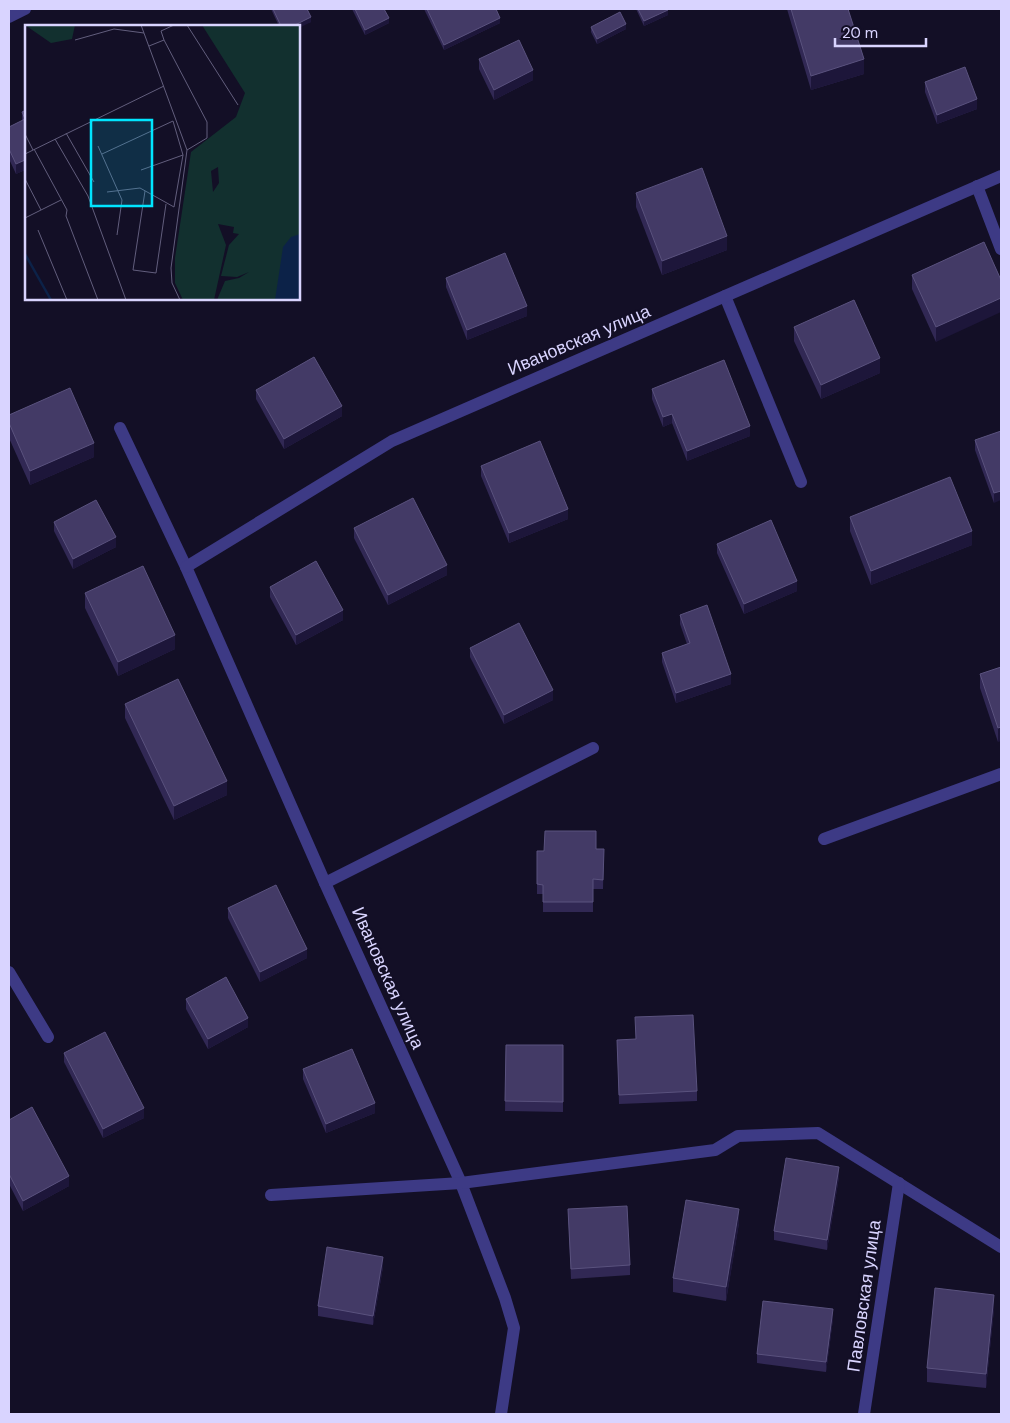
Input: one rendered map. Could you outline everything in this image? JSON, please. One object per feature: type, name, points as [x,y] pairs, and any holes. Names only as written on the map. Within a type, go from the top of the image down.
[{"type":"street","points":[[9,17],[25,9]]},
{"type":"street","name":"Ивановская улица","points":[[186,567],[392,441],[1001,176]]},
{"type":"street","points":[[977,186],[1001,248]]},
{"type":"street","points":[[725,296],[801,482]]},
{"type":"street","name":"Ивановская улица","points":[[120,428],[186,567],[325,883],[461,1183],[506,1298],[514,1328],[501,1414]]},
{"type":"street","points":[[325,883],[593,748]]},
{"type":"street","points":[[824,839],[1001,774]]},
{"type":"street","points":[[9,972],[48,1038]]},
{"type":"street","points":[[271,1195],[461,1183],[715,1150],[738,1136],[818,1133],[1001,1247]]},
{"type":"street","name":"Павловская улица","points":[[864,1414],[899,1183]]},
{"type":"building","points":[[273,9],[307,9],[311,17],[295,25],[281,25]]},
{"type":"building","points":[[355,9],[384,9],[389,18],[365,30]]},
{"type":"building","points":[[427,9],[496,9],[500,18],[444,45]]},
{"type":"building","points":[[638,9],[668,9],[668,10],[644,21]]},
{"type":"building","points":[[791,9],[848,9],[864,59],[811,76]]},
{"type":"building","points":[[620,12],[626,24],[597,39],[591,27]]},
{"type":"building","points":[[519,40],[533,70],[494,90],[479,59]]},
{"type":"building","points":[[965,67],[977,99],[937,115],[925,82]]},
{"type":"building","points":[[25,119],[25,160],[16,164],[9,149],[9,127]]},
{"type":"building","points":[[702,168],[727,236],[662,261],[636,193]]},
{"type":"building","points":[[984,242],[1001,280],[1001,298],[936,327],[912,275]]},
{"type":"building","points":[[505,253],[527,306],[467,330],[446,278]]},
{"type":"building","points":[[854,300],[880,358],[821,385],[794,327]]},
{"type":"building","points":[[314,357],[342,406],[284,439],[256,390]]},
{"type":"building","points":[[724,360],[750,426],[687,451],[672,414],[663,417],[652,389]]},
{"type":"building","points":[[70,388],[94,443],[30,471],[9,423],[9,415]]},
{"type":"building","points":[[1001,431],[1001,491],[994,493],[975,440]]},
{"type":"building","points":[[540,441],[568,509],[509,533],[481,466]]},
{"type":"building","points":[[950,477],[972,531],[871,571],[850,517]]},
{"type":"building","points":[[413,498],[447,565],[388,595],[354,528]]},
{"type":"building","points":[[96,500],[116,537],[73,559],[54,522]]},
{"type":"building","points":[[771,520],[797,581],[744,604],[717,544]]},
{"type":"building","points":[[316,561],[343,610],[296,635],[270,587]]},
{"type":"building","points":[[143,566],[175,635],[118,662],[85,593]]},
{"type":"building","points":[[707,605],[731,674],[676,693],[662,653],[690,643],[680,615]]},
{"type":"building","points":[[519,623],[553,690],[504,715],[470,648]]},
{"type":"building","points":[[1001,667],[1001,727],[998,728],[980,674]]},
{"type":"building","points":[[178,679],[227,781],[174,806],[125,704]]},
{"type":"building","points":[[545,831],[596,831],[596,849],[604,849],[603,880],[593,879],[593,902],[543,902],[543,885],[537,884],[537,851],[544,851]]},
{"type":"building","points":[[276,885],[307,949],[260,972],[228,908]]},
{"type":"building","points":[[226,977],[248,1018],[208,1039],[186,999]]},
{"type":"building","points":[[693,1015],[697,1091],[619,1095],[617,1040],[636,1039],[635,1017]]},
{"type":"building","points":[[105,1032],[144,1108],[103,1129],[64,1053]]},
{"type":"building","points":[[506,1045],[563,1045],[563,1102],[505,1101]]},
{"type":"building","points":[[352,1049],[375,1103],[326,1124],[303,1069]]},
{"type":"building","points":[[32,1107],[69,1176],[23,1201],[9,1174],[9,1120]]},
{"type":"building","points":[[786,1158],[839,1167],[827,1240],[774,1231]]},
{"type":"building","points":[[686,1200],[739,1209],[726,1287],[673,1278]]},
{"type":"building","points":[[627,1206],[630,1265],[571,1269],[568,1209]]},
{"type":"building","points":[[327,1247],[383,1257],[373,1316],[318,1306]]},
{"type":"building","points":[[935,1288],[994,1295],[986,1374],[927,1368]]},
{"type":"building","points":[[763,1301],[833,1309],[826,1362],[757,1354]]}]
